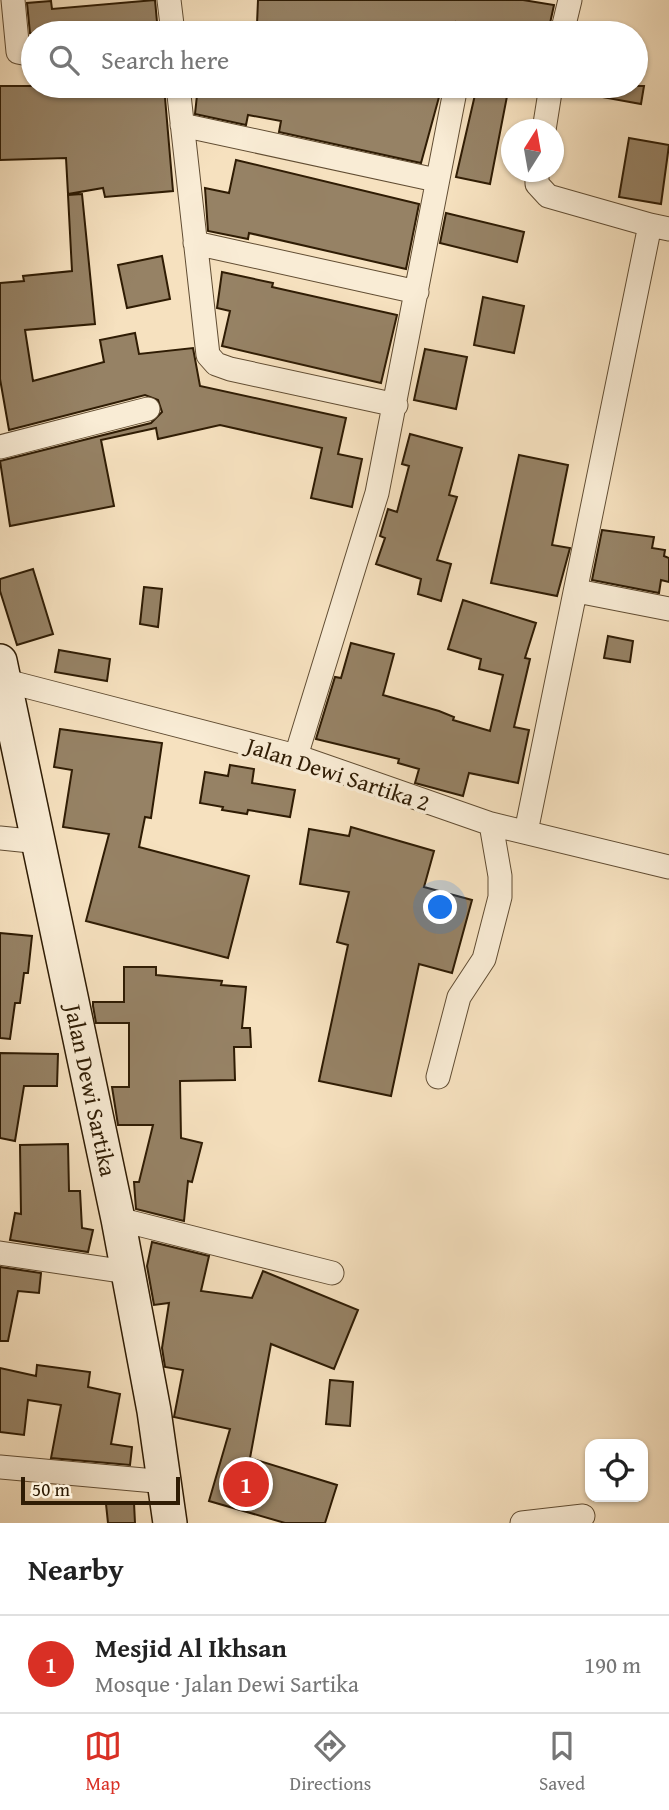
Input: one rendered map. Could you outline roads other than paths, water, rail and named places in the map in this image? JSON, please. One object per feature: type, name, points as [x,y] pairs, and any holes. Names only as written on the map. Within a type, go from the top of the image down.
[{"type":"main road","name":"Jalan Dewi Sartika","points":[[3,671],[118,1219],[166,1482],[170,1523]]},
{"type":"street","points":[[13,0],[18,52],[21,53]]},
{"type":"street","points":[[169,0],[172,21]]},
{"type":"street","points":[[565,21],[570,0]]},
{"type":"street","points":[[179,98],[208,355],[216,364],[396,405]]},
{"type":"street","points":[[296,757],[370,520],[396,405],[453,98]]},
{"type":"street","points":[[546,119],[549,98]]},
{"type":"street","points":[[182,125],[436,180]]},
{"type":"street","points":[[526,832],[577,591],[660,227],[548,196],[537,182]]},
{"type":"street","points":[[194,243],[417,292]]},
{"type":"street","points":[[0,447],[148,409]]},
{"type":"street","points":[[577,591],[669,609]]},
{"type":"street","name":"Jalan Dewi Sartika 2","points":[[3,671],[296,757],[491,824],[669,867]]},
{"type":"street","points":[[438,1077],[458,997],[480,968],[500,897],[500,876],[491,824]]},
{"type":"street","points":[[0,838],[40,842]]},
{"type":"street","points":[[118,1219],[332,1273]]},
{"type":"street","points":[[0,1252],[128,1272]]},
{"type":"street","points":[[0,1467],[166,1482]]},
{"type":"street","points":[[522,1523],[583,1516]]},
{"type":"place","name":"Mesjid Al Ikhsan","points":[[246,1484]]}]
